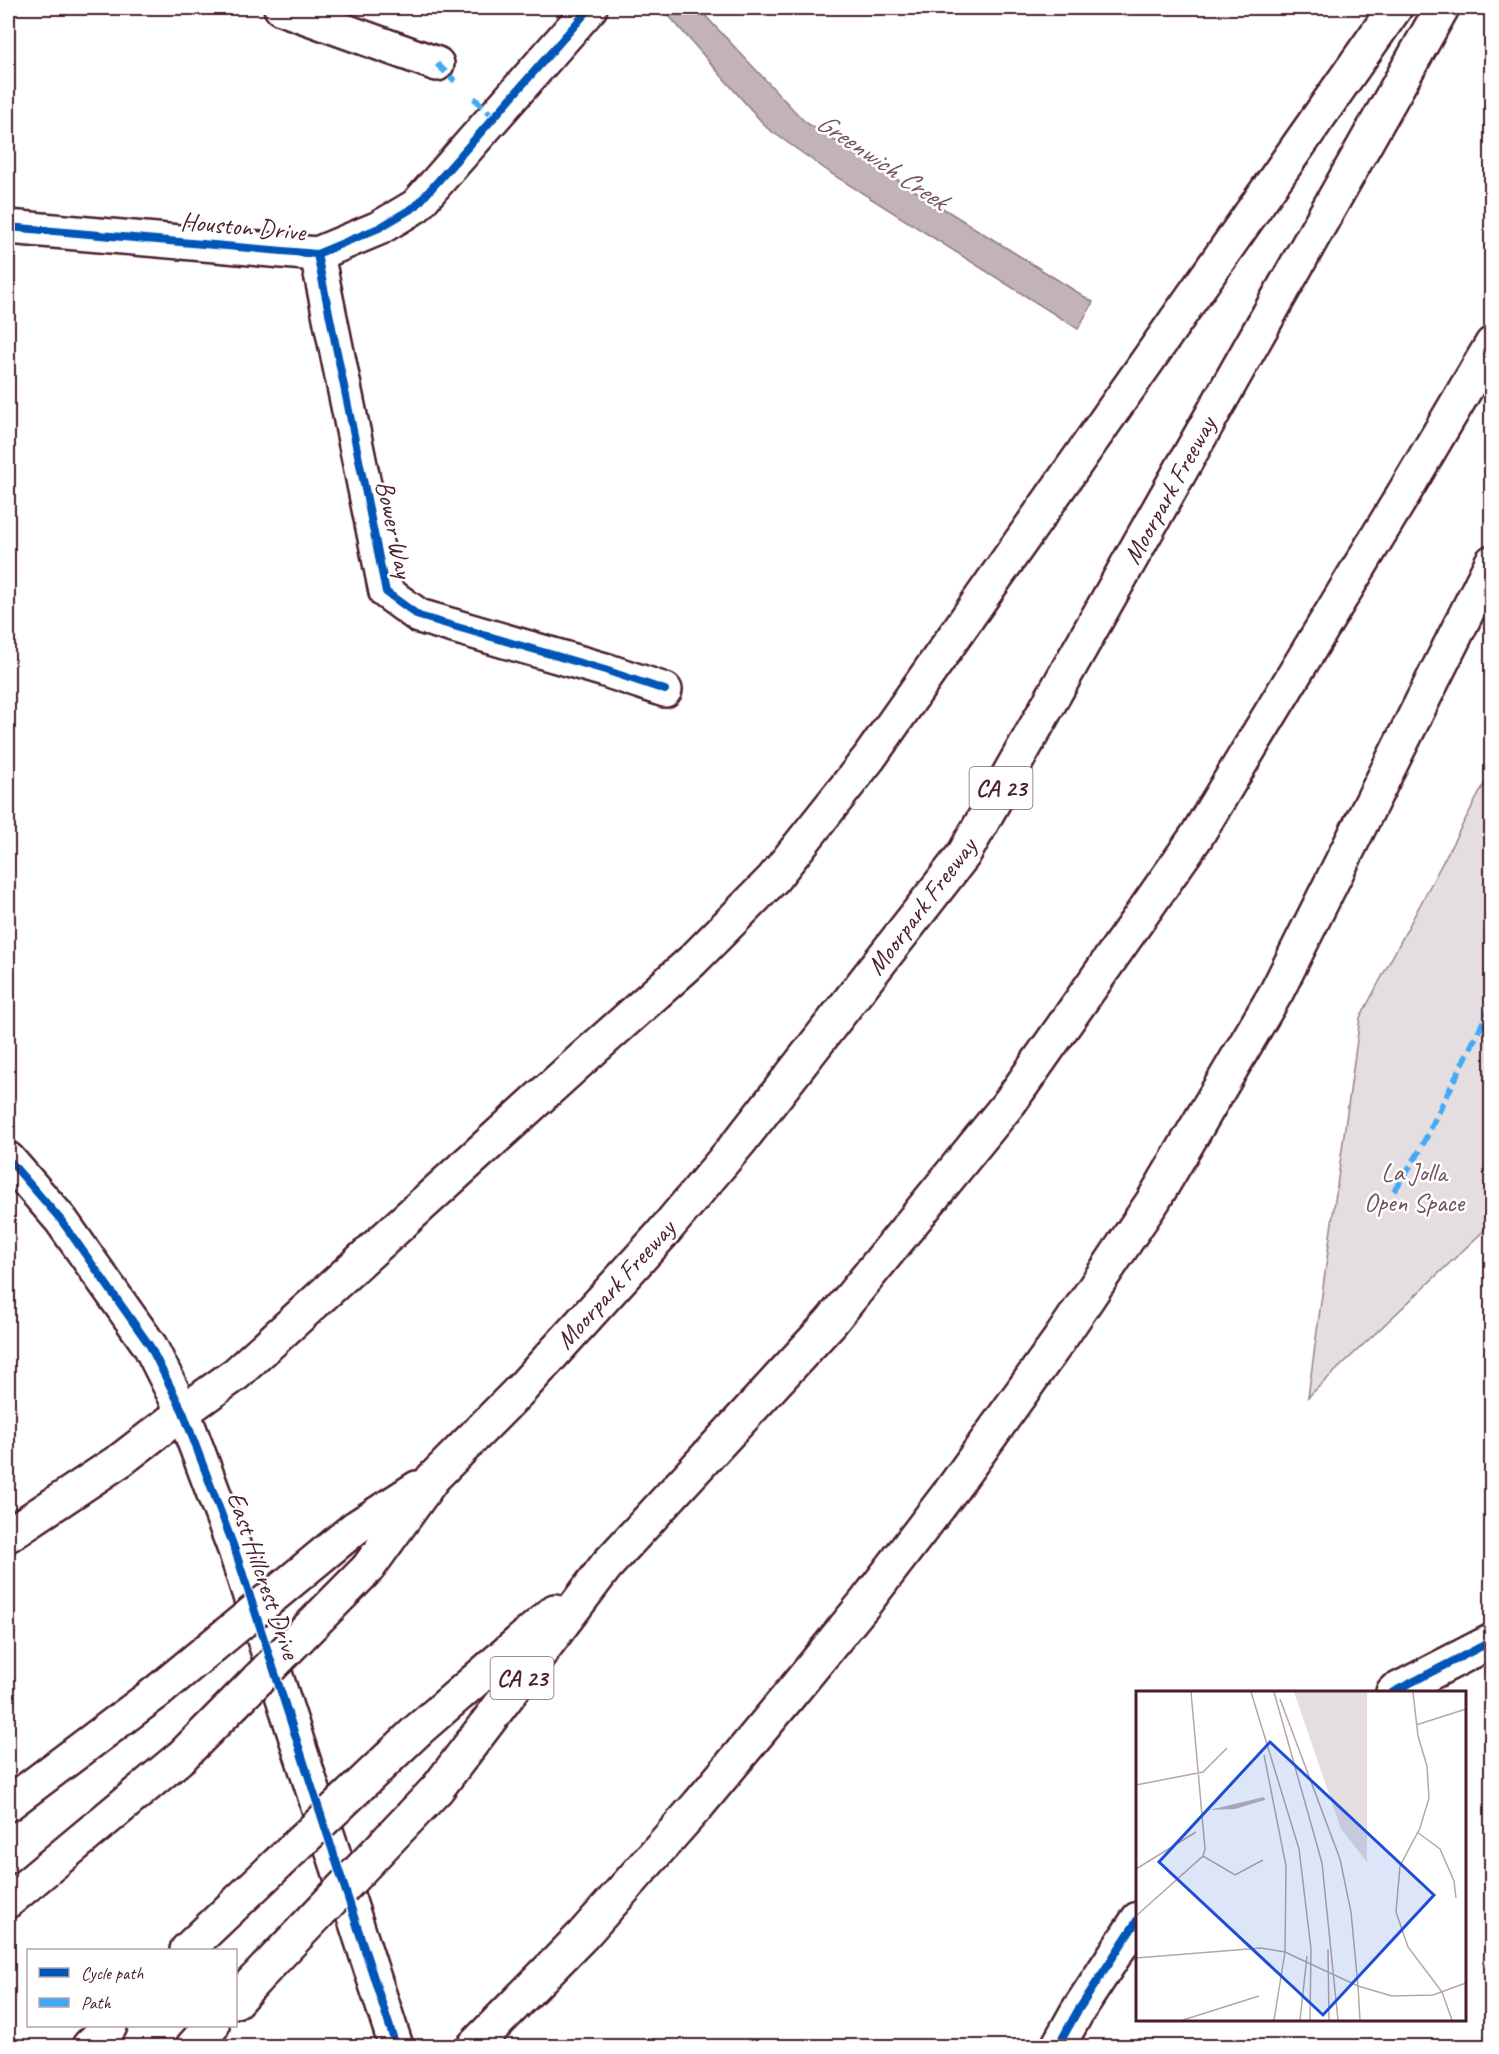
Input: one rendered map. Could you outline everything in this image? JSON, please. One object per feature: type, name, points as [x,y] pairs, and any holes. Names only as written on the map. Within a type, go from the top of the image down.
[{"type":"main road","points":[[281,8],[437,64]]},
{"type":"main road","name":"Houston Drive","points":[[8,227],[317,254],[380,228],[417,206],[590,8]]},
{"type":"main road","points":[[8,1535],[122,1459],[245,1366],[594,1047],[692,961],[773,879],[869,758],[1395,8]]},
{"type":"main road","name":"Moorpark Freeway","points":[[433,1478],[522,1388],[668,1227],[741,1140],[964,854],[1442,8]]},
{"type":"main road","name":"Bower Way","points":[[317,254],[386,592],[419,616],[665,690]]},
{"type":"main road","name":"CA 23","points":[[244,1992],[437,1789],[606,1566],[830,1323],[1010,1102],[1196,837],[1404,493],[1491,344]]},
{"type":"main road","points":[[474,2046],[583,1935],[774,1715],[879,1585],[953,1488],[1062,1336],[1153,1201],[1276,991],[1491,562]]},
{"type":"main road","name":"East Hillcrest Drive","points":[[8,1159],[61,1220],[150,1346],[183,1412],[236,1550],[396,2046]]},
{"type":"main road","points":[[8,1804],[157,1692],[355,1528],[433,1478]]},
{"type":"main road","name":"CA 23","points":[[8,1901],[182,1756],[368,1568],[433,1478]]},
{"type":"main road","points":[[188,1949],[418,1730],[606,1566]]},
{"type":"main road","points":[[1395,1691],[1491,1641]]},
{"type":"main road","points":[[1058,2046],[1077,2012],[1136,1921]]},
{"type":"main road","points":[[89,2046],[108,2027]]},
{"type":"main road","points":[[192,2046],[210,2027]]},
{"type":"green space","name":"La Jolla Open Space","points":[[1491,771],[1491,1224],[1308,1397],[1360,1018]]},
{"type":"shaded area","points":[[698,8],[805,122],[1093,302],[1078,329],[832,174],[767,128],[663,9]]},
{"type":"marked path","points":[[437,64],[455,81]]},
{"type":"marked path","points":[[474,98],[494,117]]},
{"type":"marked path","points":[[1394,1191],[1417,1156],[1492,1004]]},
{"type":"cycle path","points":[[8,227],[317,254],[379,228],[416,206],[590,8]]},
{"type":"cycle path","points":[[317,254],[386,592],[419,616],[605,670],[665,690]]},
{"type":"cycle path","points":[[8,1159],[61,1220],[150,1346],[183,1412],[235,1550],[396,2046]]},
{"type":"cycle path","points":[[1395,1691],[1492,1641]]},
{"type":"cycle path","points":[[1058,2046],[1077,2012],[1136,1922]]},
{"type":"water label","name":"Greenwich Creek","points":[[882,161]]}]
